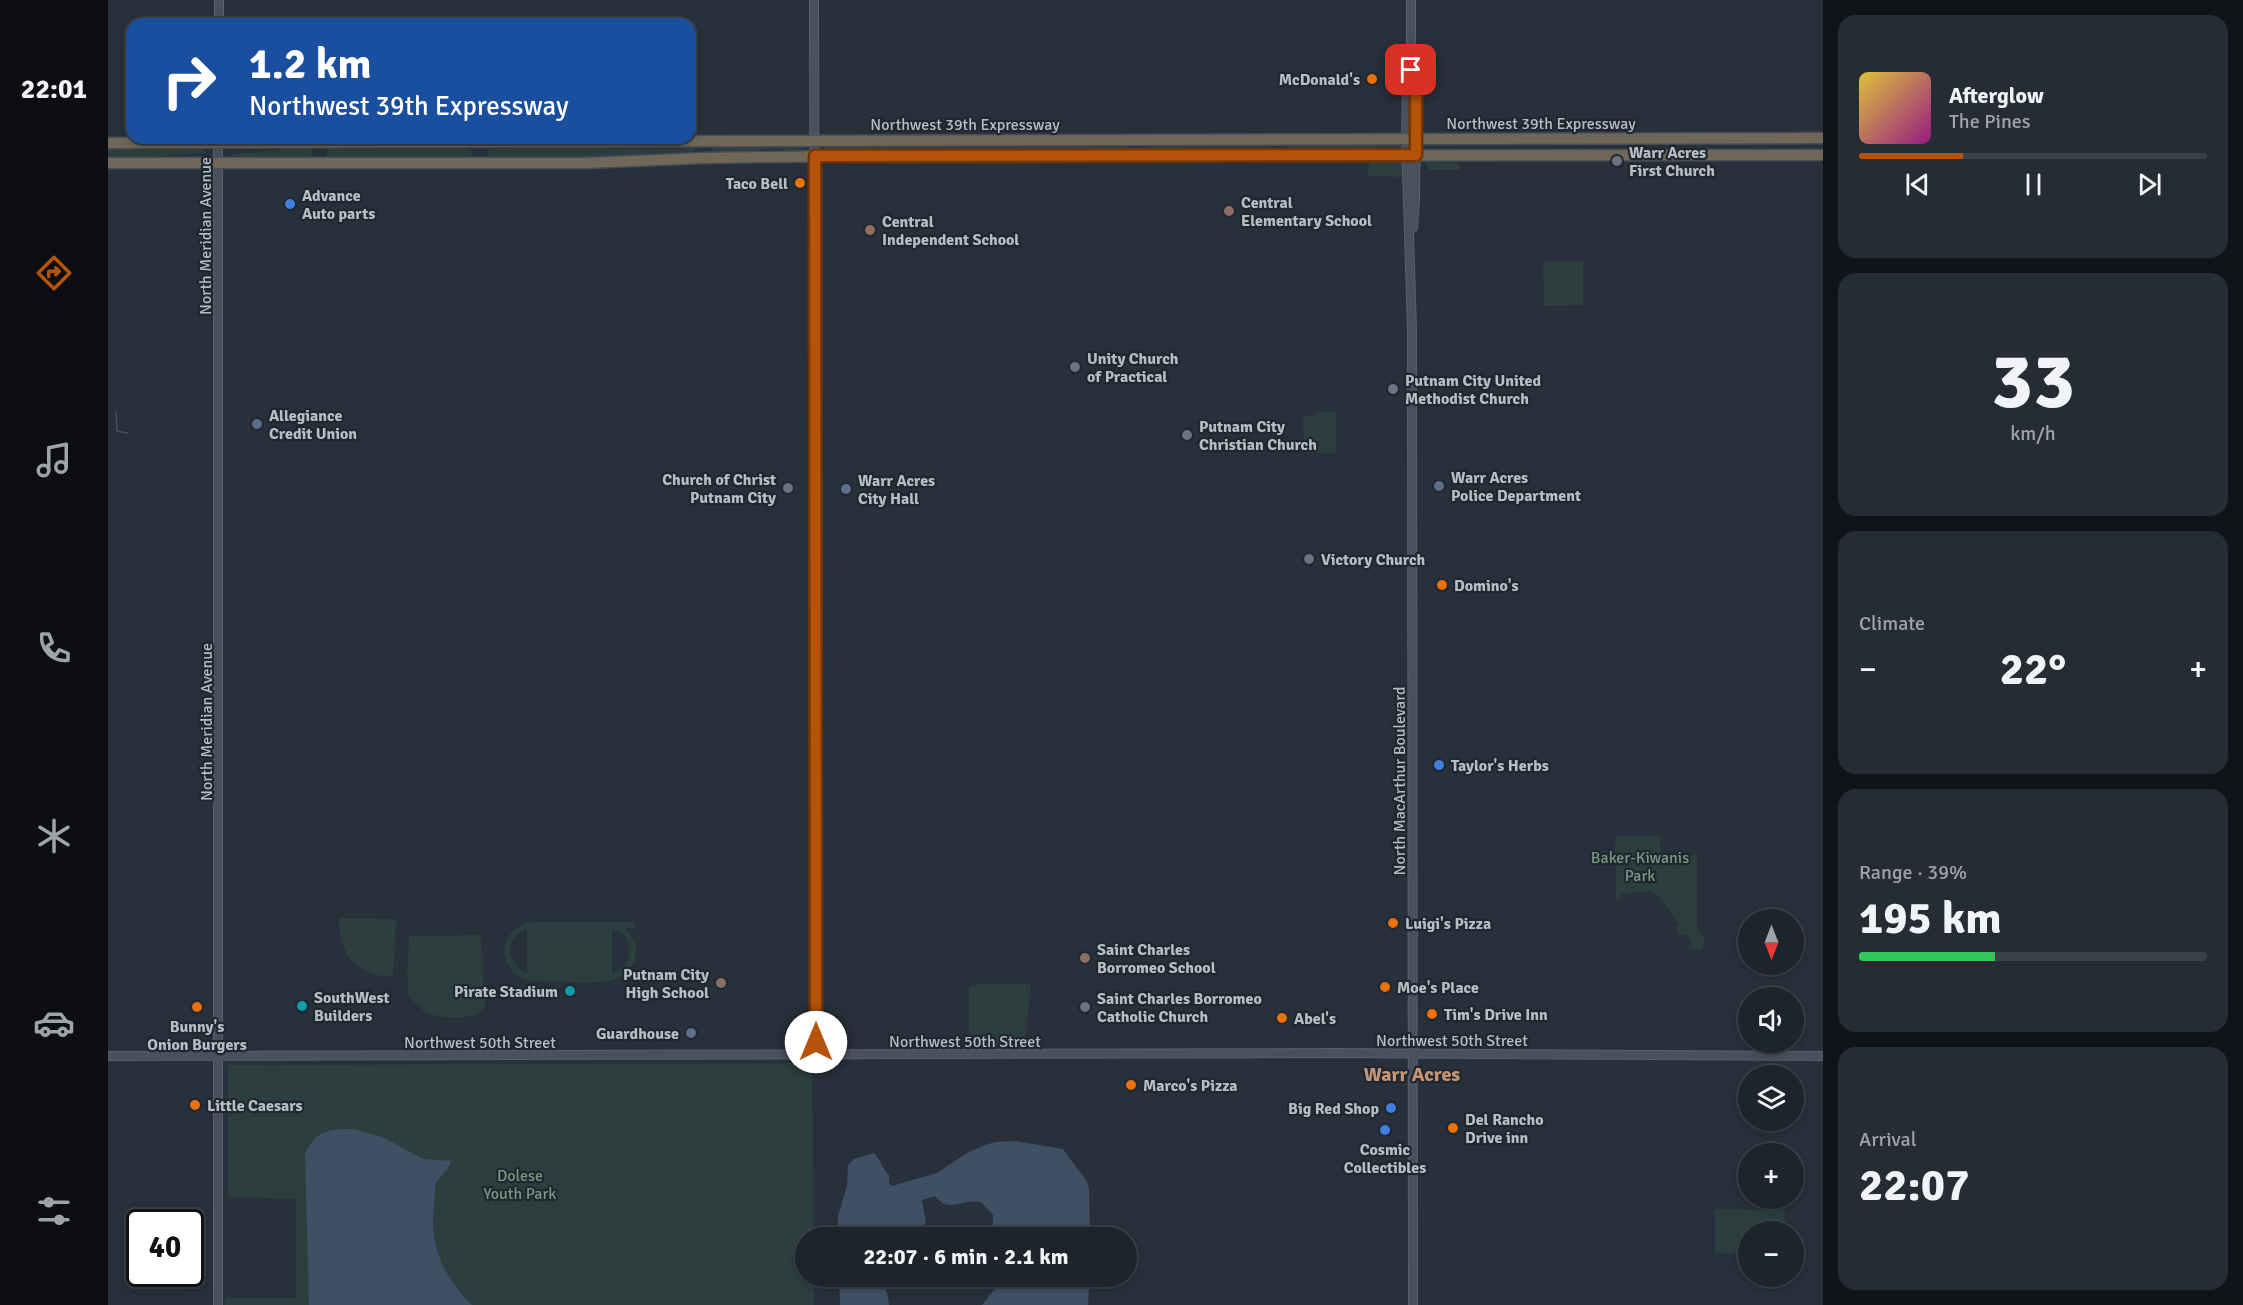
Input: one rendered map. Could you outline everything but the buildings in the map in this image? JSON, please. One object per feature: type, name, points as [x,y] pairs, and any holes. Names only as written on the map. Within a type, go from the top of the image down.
[{"type":"highway","points":[[1671,138],[1671,155]]},
{"type":"highway","points":[[1685,138],[1685,155]]},
{"type":"highway","points":[[1759,154],[1760,138]]},
{"type":"highway","name":"Northwest 39th Expressway","points":[[696,139],[1823,138]]},
{"type":"highway","name":"Northwest 39th Expressway","points":[[108,143],[126,143]]},
{"type":"highway","name":"Northwest 39th Expressway","points":[[108,163],[592,163],[815,156],[1823,155]]},
{"type":"main road","points":[[219,0],[219,18]]},
{"type":"main road","points":[[814,0],[816,1054]]},
{"type":"main road","name":"North MacArthur Boulevard","points":[[1411,0],[1411,70],[1416,88],[1411,138],[1413,1305]]},
{"type":"main road","name":"North Meridian Avenue","points":[[218,144],[218,1305]]},
{"type":"main road","name":"Northwest 50th Street","points":[[108,1056],[1413,1053],[1823,1056]]},
{"type":"green space","points":[[1198,143],[1270,144],[1272,146],[1225,151],[1147,150],[1147,147],[1151,146]]},
{"type":"green space","points":[[1288,143],[1402,144],[1398,148],[1288,151],[1285,149]]},
{"type":"green space","points":[[1124,144],[1129,146],[1124,149],[1080,151],[829,152],[823,150],[826,147],[865,146]]},
{"type":"green space","points":[[806,145],[807,147],[803,149],[795,150],[714,152],[711,149],[713,146]]},
{"type":"green space","points":[[462,146],[473,152],[471,156],[463,159],[334,159],[327,156],[327,150],[333,147]]},
{"type":"green space","points":[[495,146],[682,146],[694,147],[694,151],[688,154],[620,158],[495,159],[488,156],[489,148]]},
{"type":"green space","points":[[197,147],[206,153],[171,155],[146,160],[108,160],[108,148]]},
{"type":"green space","points":[[310,148],[313,153],[304,160],[241,160],[232,156],[232,154]]},
{"type":"green space","points":[[1428,159],[1439,163],[1458,163],[1461,170],[1429,170],[1424,161]]},
{"type":"green space","points":[[1369,161],[1400,161],[1403,164],[1403,177],[1368,176]]},
{"type":"green space","points":[[1543,261],[1583,261],[1583,305],[1544,306]]},
{"type":"green space","points":[[1318,412],[1336,412],[1336,453],[1304,453],[1303,416],[1314,416]]},
{"type":"green space","name":"Baker-Kiwanis Park","points":[[1615,836],[1660,836],[1661,855],[1697,855],[1697,931],[1704,936],[1703,949],[1691,950],[1688,947],[1693,946],[1690,938],[1686,934],[1681,936],[1675,928],[1679,924],[1658,896],[1651,891],[1621,894],[1620,901],[1616,899]]},
{"type":"green space","points":[[339,918],[394,919],[396,922],[393,977],[369,972],[352,960],[342,942]]},
{"type":"green space","points":[[530,922],[635,922],[635,928],[625,928],[636,946],[634,962],[624,975],[617,979],[585,983],[532,981],[520,977],[506,962],[504,953],[506,943],[510,934]],"holes":[[[527,929],[527,974],[515,964],[510,951],[514,938]],[[612,929],[625,937],[630,951],[625,965],[612,974]]]},
{"type":"green space","points":[[479,935],[485,1008],[477,1015],[460,1018],[426,1013],[409,997],[407,974],[409,936]]},
{"type":"green space","points":[[979,984],[1031,984],[1024,1046],[971,1048],[969,1043],[969,987]]},
{"type":"green space","name":"Dolese Youth Park","points":[[812,1063],[814,1227],[795,1227],[795,1287],[814,1287],[814,1305],[225,1305],[225,1298],[296,1298],[296,1199],[228,1197],[228,1065]]},
{"type":"green space","points":[[1715,1209],[1785,1210],[1785,1221],[1738,1221],[1738,1253],[1715,1253]]},
{"type":"water","points":[[353,1129],[383,1137],[423,1159],[451,1161],[436,1185],[434,1233],[439,1256],[449,1277],[472,1305],[309,1305],[305,1154],[314,1140],[324,1133]]},
{"type":"water","points":[[1015,1141],[1063,1149],[1086,1180],[1089,1188],[1090,1227],[993,1227],[993,1215],[981,1202],[950,1205],[935,1196],[922,1200],[926,1223],[918,1227],[838,1227],[838,1216],[847,1186],[848,1165],[854,1159],[874,1153],[889,1175],[889,1183],[892,1186],[937,1173],[967,1153],[995,1142]]},
{"type":"water","points":[[839,1287],[885,1287],[889,1305],[840,1305]]},
{"type":"water","points":[[997,1287],[1089,1287],[1088,1305],[982,1305]]},
{"type":"waterway","points":[[116,412],[117,431],[127,433]]},
{"type":"place","name":"McDonald's","points":[[1372,79]]},
{"type":"place","name":"Warr Acres First Church","points":[[1617,161]]},
{"type":"place","name":"Taco Bell","points":[[800,183]]},
{"type":"place","name":"Advance Auto parts","points":[[290,204]]},
{"type":"place","name":"Central Elementary School","points":[[1229,211]]},
{"type":"place","name":"Central Independent School","points":[[870,230]]},
{"type":"place","name":"Unity Church of Practical","points":[[1075,367]]},
{"type":"place","name":"Putnam City United Methodist Church","points":[[1393,389]]},
{"type":"place","name":"Allegiance Credit Union","points":[[257,424]]},
{"type":"place","name":"Putnam City Christian Church","points":[[1187,435]]},
{"type":"place","name":"Warr Acres Police Department","points":[[1439,486]]},
{"type":"place","name":"Church of Christ Putnam City","points":[[788,488]]},
{"type":"place","name":"Warr Acres City Hall","points":[[846,489]]},
{"type":"place","name":"Victory Church","points":[[1309,559]]},
{"type":"place","name":"Domino's","points":[[1442,585]]},
{"type":"place","name":"Taylor's Herbs","points":[[1439,765]]},
{"type":"place","name":"Luigi's Pizza","points":[[1393,923]]},
{"type":"place","name":"Saint Charles Borromeo School","points":[[1085,958]]},
{"type":"place","name":"Putnam City High School","points":[[721,983]]},
{"type":"place","name":"Moe's Place","points":[[1385,987]]},
{"type":"place","name":"Pirate Stadium","points":[[570,991]]},
{"type":"place","name":"SouthWest Builders","points":[[302,1006]]},
{"type":"place","name":"Bunny's Onion Burgers","points":[[197,1007]]},
{"type":"place","name":"Saint Charles Borromeo Catholic Church","points":[[1085,1007]]},
{"type":"place","name":"Tim's Drive Inn","points":[[1432,1014]]},
{"type":"place","name":"Abel's","points":[[1282,1018]]},
{"type":"place","name":"Guardhouse","points":[[691,1033]]},
{"type":"place","name":"Marco's Pizza","points":[[1131,1085]]},
{"type":"place","name":"Little Caesars","points":[[195,1105]]},
{"type":"place","name":"Big Red Shop","points":[[1391,1108]]},
{"type":"place","name":"Del Rancho Drive inn","points":[[1453,1128]]},
{"type":"place","name":"Cosmic Collectibles","points":[[1385,1130]]},
{"type":"district","name":"Warr Acres","points":[[1412,1074]]},
{"type":"route","points":[[816,1042],[815,156],[1416,155],[1416,88],[1411,70]]}]
